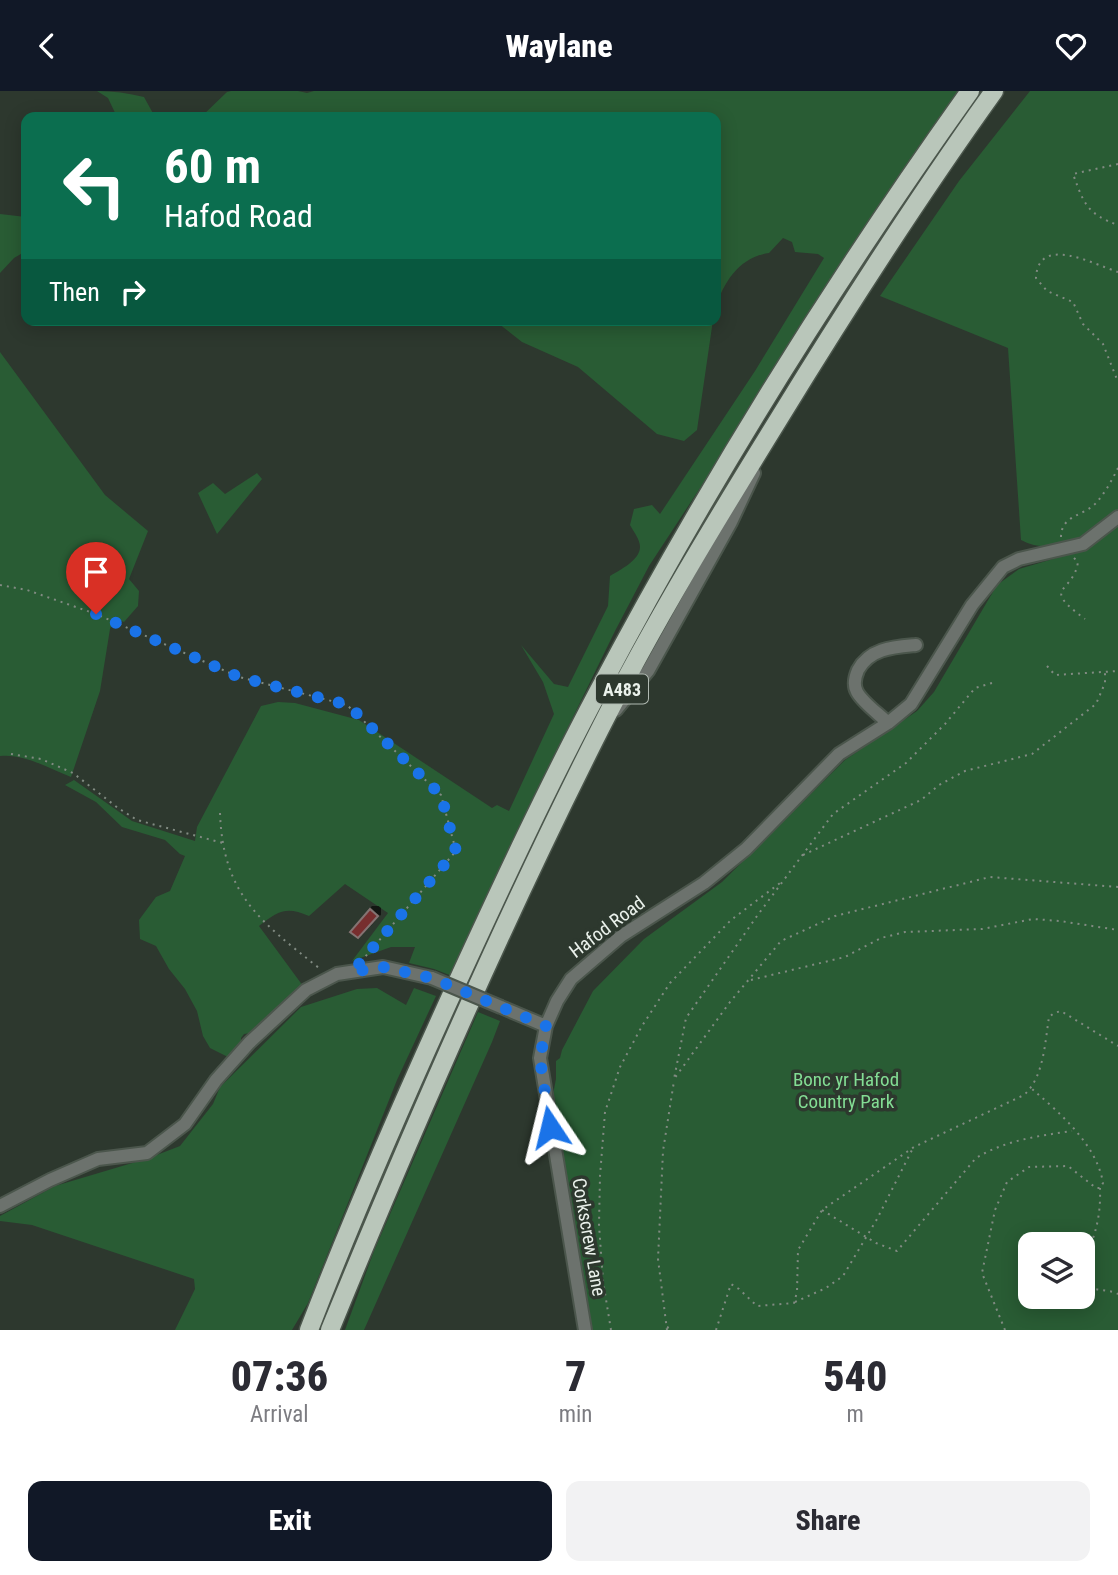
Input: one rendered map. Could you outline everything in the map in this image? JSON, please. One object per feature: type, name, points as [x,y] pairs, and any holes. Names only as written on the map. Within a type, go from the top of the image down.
[{"type":"highway","name":"A483","points":[[309,1330],[341,1246],[433,1035],[512,863],[597,693],[688,527],[813,322],[970,91]]},
{"type":"highway","name":"A483","points":[[330,1330],[483,971],[601,727],[676,588],[842,314],[993,91]]},
{"type":"street","name":"Hafod Road","points":[[546,1026],[571,979],[594,957],[621,936],[704,883],[746,849],[839,754],[888,723],[911,704],[972,605],[1003,567],[1019,559],[1083,544],[1118,517]]},
{"type":"street","points":[[888,723],[857,692],[855,677],[860,667],[872,655],[885,649],[916,645]]},
{"type":"street","points":[[0,1206],[97,1159],[147,1153],[185,1124],[216,1080],[249,1043],[306,991],[331,977],[383,967],[432,978],[546,1026]]},
{"type":"street","name":"Corkscrew Lane","points":[[546,1026],[540,1059],[543,1085],[585,1330]]},
{"type":"path","points":[[1118,165],[1073,174],[1088,209],[1099,218],[1118,225]]},
{"type":"path","points":[[1118,272],[1065,255],[1048,255],[1036,266],[1036,278],[1047,291],[1073,302],[1083,324],[1103,344],[1118,382]]},
{"type":"path","points":[[1085,619],[1064,603],[1061,593],[1064,585],[1076,572],[1078,562],[1072,556],[1066,557],[1061,534],[1068,520],[1095,505],[1118,469]]},
{"type":"path","points":[[0,585],[27,590],[96,614],[239,677],[348,705],[441,795],[456,851],[352,972]]},
{"type":"path","points":[[1047,666],[1055,675],[1118,671]]},
{"type":"path","points":[[802,856],[921,800],[939,785],[965,771],[1032,754],[1096,704],[1105,683],[1105,671]]},
{"type":"path","points":[[673,1330],[667,1329],[658,1259],[663,1151],[686,1018],[832,814],[906,763],[945,725],[975,688],[992,683]]},
{"type":"path","points":[[11,754],[41,759],[73,773],[137,820],[223,843]]},
{"type":"path","points":[[220,813],[223,843],[231,876],[246,903],[271,930],[331,977]]},
{"type":"path","points":[[674,1079],[781,941],[835,916],[990,877],[1118,887]]},
{"type":"path","points":[[611,1330],[599,1236],[600,1189],[605,1112],[620,1067],[670,983],[731,920],[782,882]]},
{"type":"path","points":[[749,980],[845,957],[881,938],[905,932],[982,929],[1033,919],[1118,930]]},
{"type":"path","points":[[794,1303],[797,1292],[798,1250],[822,1210],[914,1147],[1024,1095],[1032,1088],[1040,1067],[1049,1017],[1054,1013],[1061,1011],[1118,1046]]},
{"type":"path","points":[[1032,1088],[1096,1158],[1103,1183],[1100,1188],[1101,1214],[1095,1234]]},
{"type":"path","points":[[822,1210],[866,1237],[897,1251],[976,1158],[993,1148],[1022,1138],[1073,1130]]},
{"type":"path","points":[[716,1330],[731,1284],[757,1306],[794,1303],[843,1276],[914,1147]]},
{"type":"path","points":[[1005,1330],[982,1273],[995,1210],[1007,1182],[1029,1167],[1068,1167],[1096,1188],[1100,1188]]},
{"type":"path","points":[[1095,1291],[1109,1289],[1118,1294]]},
{"type":"green space","points":[[97,91],[144,97],[152,112],[115,112],[108,98]]},
{"type":"green space","points":[[960,91],[649,566],[506,854],[452,976],[409,963],[415,947],[391,947],[352,961],[388,913],[345,884],[309,916],[294,911],[282,912],[259,926],[303,986],[280,1005],[256,1032],[244,1034],[241,1044],[228,1057],[210,1048],[203,1036],[197,1011],[185,989],[156,946],[140,939],[139,920],[156,897],[170,891],[185,856],[165,840],[122,827],[96,802],[65,785],[74,780],[132,821],[195,841],[197,827],[261,706],[278,702],[295,703],[359,720],[492,808],[497,805],[509,811],[554,714],[543,682],[521,645],[554,684],[568,687],[608,606],[610,576],[629,564],[639,552],[639,542],[630,525],[634,509],[652,505],[660,514],[755,371],[824,258],[818,254],[795,252],[792,242],[783,238],[769,253],[750,259],[742,265],[721,295],[721,112],[206,112],[227,92]]},
{"type":"green space","points":[[1030,91],[1118,91],[1118,511],[1072,540],[1047,546],[1021,540],[1008,348],[880,296],[959,181]]},
{"type":"green space","points":[[0,214],[21,216],[21,254],[0,273]]},
{"type":"green space","points":[[502,326],[712,326],[697,430],[684,441],[657,434],[578,367],[522,342]]},
{"type":"green space","points":[[0,352],[105,495],[148,531],[129,579],[139,591],[138,606],[124,622],[114,618],[100,691],[71,777],[27,759],[0,756]]},
{"type":"green space","points":[[257,473],[262,479],[217,534],[198,493],[213,483],[225,494]]},
{"type":"green space","name":"Bonc yr Hafod Country Park","points":[[1118,523],[1118,1330],[591,1330],[553,1094],[556,1061],[560,1058],[593,991],[644,939],[722,882],[845,760],[917,711],[934,692],[997,585],[1019,569],[1080,551]]},
{"type":"green space","points":[[377,988],[406,1005],[414,988],[436,996],[397,1080],[308,1303],[292,1330],[175,1330],[195,1289],[194,1279],[32,1225],[0,1221],[0,1216],[55,1186],[180,1146],[213,1104],[220,1087],[301,1007],[357,989]]},
{"type":"green space","points":[[478,1012],[500,1021],[492,1042],[364,1330],[345,1330],[374,1251]]},
{"type":"building","points":[[370,909],[378,916],[358,938],[350,932]]},
{"type":"route","points":[[96,614],[239,677],[348,705],[441,795],[456,851],[352,972],[383,967],[432,978],[546,1026],[540,1059],[550,1127]]}]
